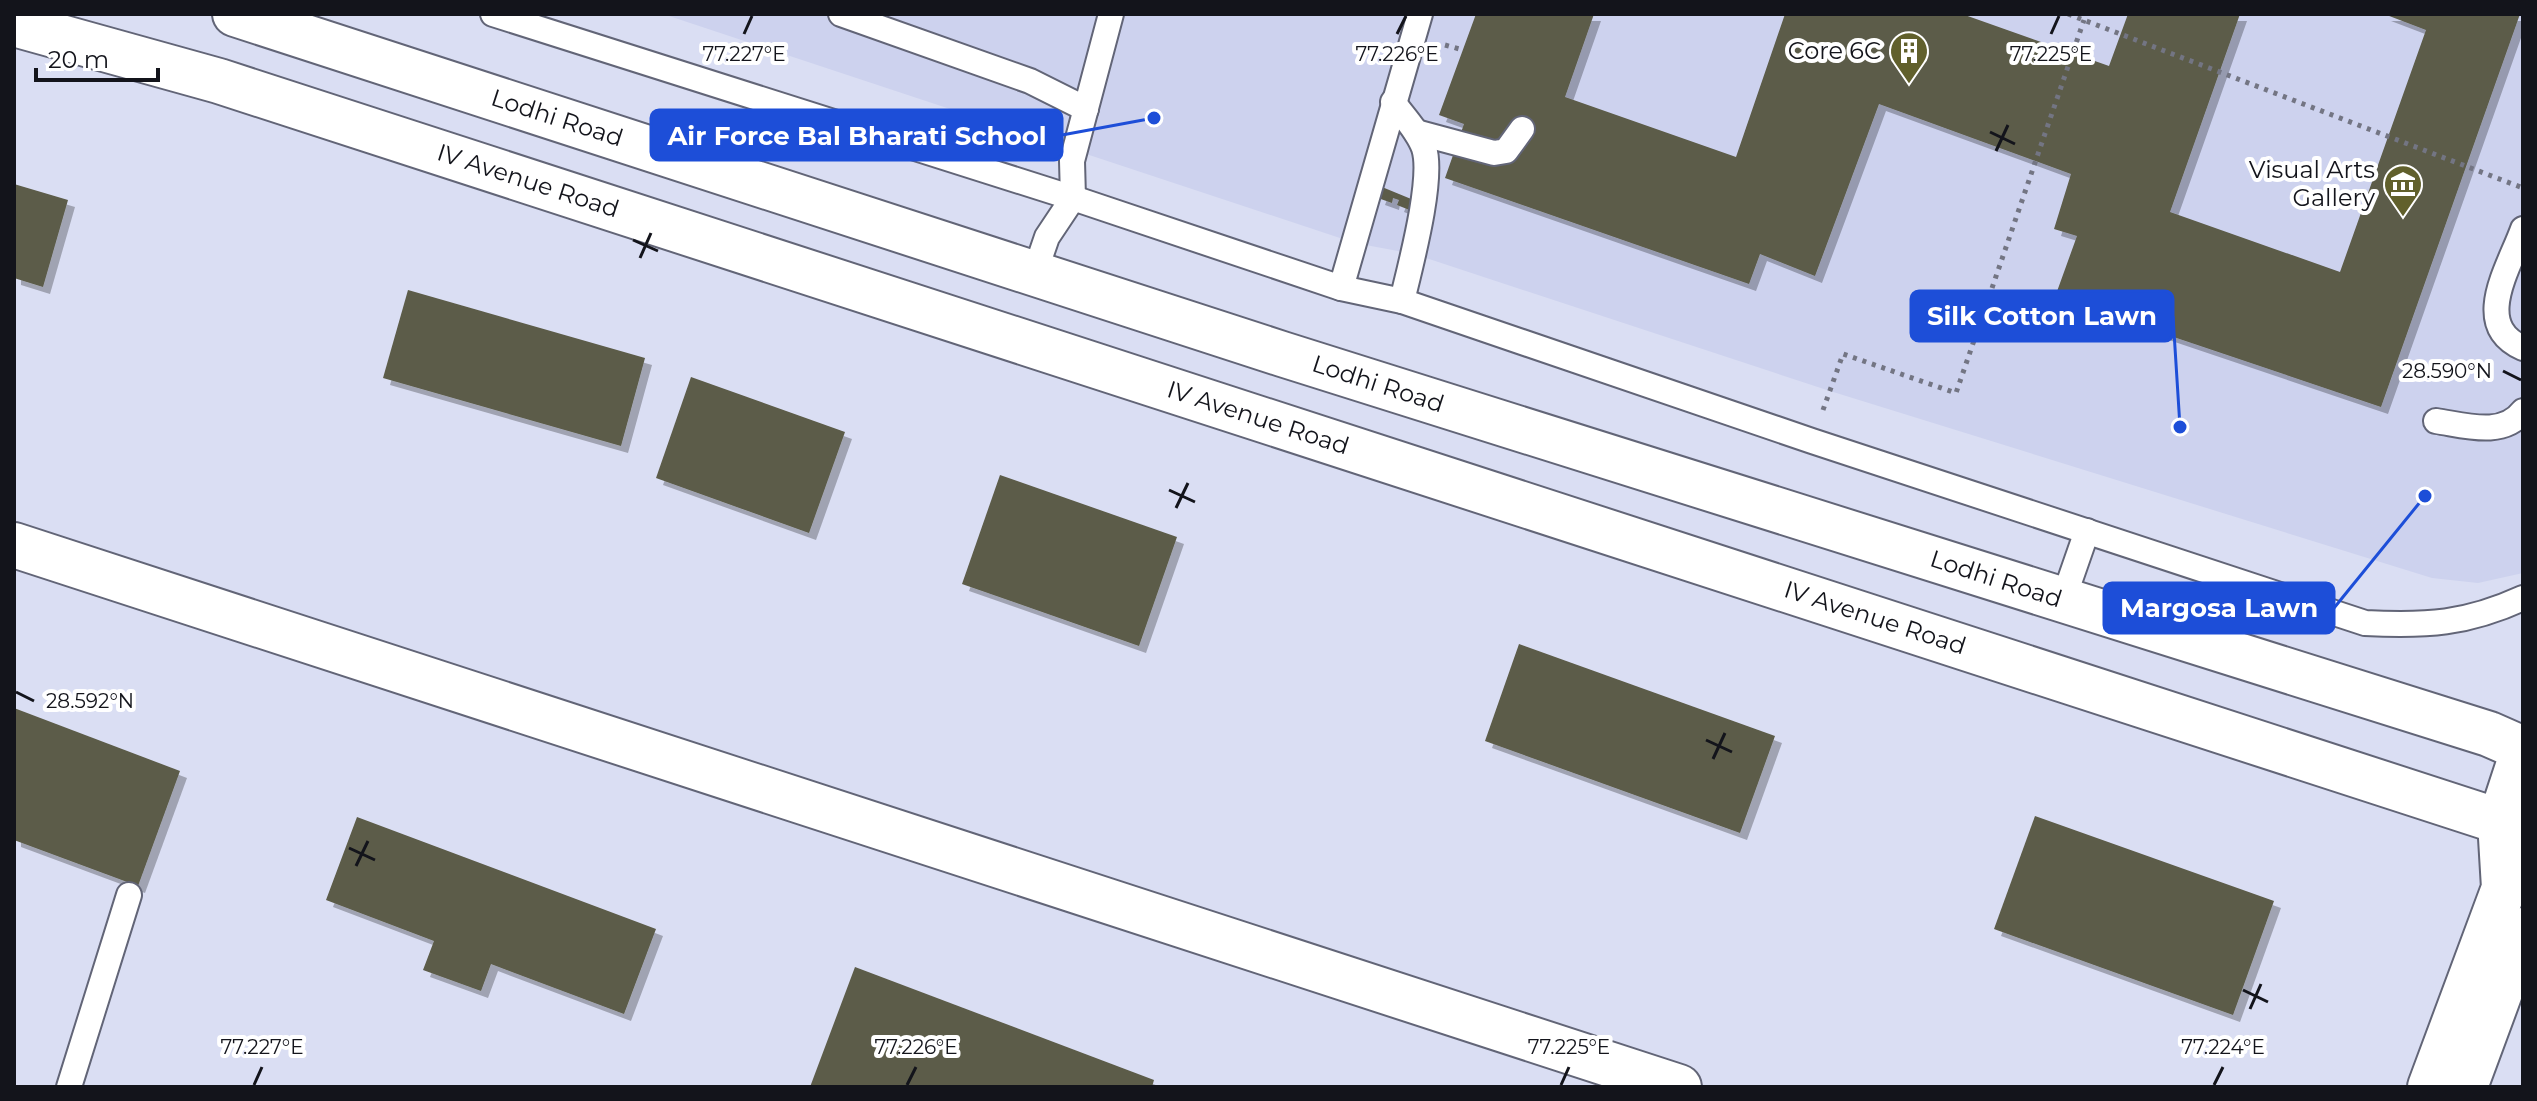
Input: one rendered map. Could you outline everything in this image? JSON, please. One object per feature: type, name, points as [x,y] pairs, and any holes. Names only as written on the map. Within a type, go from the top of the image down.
[{"type":"main road","name":"Lodhi Road","points":[[235,14],[1282,354],[2489,734],[2523,750]]},
{"type":"main road","name":"IV Avenue Road","points":[[14,24],[219,81],[2511,825]]},
{"type":"main road","points":[[14,545],[1679,1087]]},
{"type":"main road","points":[[2430,1087],[2504,888],[2523,750]]},
{"type":"main road","points":[[2465,1087],[2523,930]]},
{"type":"lane","points":[[493,14],[1073,198],[1341,288],[1402,301],[1812,441],[2365,623],[2451,623],[2489,614],[2523,598]]},
{"type":"lane","points":[[841,14],[1030,81],[1086,109]]},
{"type":"lane","points":[[1035,272],[1047,237],[1073,198],[1072,161],[1111,14]]},
{"type":"lane","points":[[1341,288],[1420,14]]},
{"type":"lane","points":[[1393,102],[1416,132],[1427,166],[1414,254],[1402,301]]},
{"type":"lane","points":[[1416,132],[1494,153],[1506,151],[1517,142],[1522,129]]},
{"type":"lane","points":[[2523,229],[2495,307],[2495,325],[2506,339],[2523,348]]},
{"type":"lane","points":[[2436,421],[2492,429],[2516,421],[2523,411]]},
{"type":"lane","points":[[2063,600],[2087,531]]},
{"type":"lane","points":[[69,1087],[129,895]]},
{"type":"path","points":[[2068,14],[2523,188]]},
{"type":"path","points":[[1812,441],[1843,354],[1956,393],[2084,20]]},
{"type":"shaded area","points":[[663,14],[2523,14],[2523,573],[2478,583],[2432,578],[1830,391],[1414,254],[1355,243]]},
{"type":"building","points":[[1476,14],[1594,14],[1565,97],[1736,157],[1785,14],[1962,14],[2109,66],[2128,14],[2240,14],[2170,212],[2340,272],[2426,30],[2384,14],[2520,14],[2381,407],[2055,297],[2077,236],[2054,229],[2071,174],[1879,104],[1815,276],[1760,254],[1749,284],[1445,178],[1464,124],[1439,115]]},
{"type":"building","points":[[14,184],[68,200],[43,287],[14,278]]},
{"type":"building","points":[[1382,187],[1416,201],[1412,211],[1397,205],[1399,200],[1393,198],[1392,203],[1378,198]]},
{"type":"building","points":[[408,290],[645,358],[621,446],[383,378]]},
{"type":"building","points":[[691,377],[845,432],[809,533],[656,478]]},
{"type":"building","points":[[1000,475],[1177,537],[1139,646],[962,584]]},
{"type":"building","points":[[1519,644],[1775,736],[1740,833],[1485,741]]},
{"type":"building","points":[[14,708],[180,771],[138,886],[14,840]]},
{"type":"building","points":[[2035,816],[2274,901],[2233,1015],[1994,929]]},
{"type":"building","points":[[357,817],[656,929],[624,1014],[491,964],[481,991],[423,970],[434,941],[326,900]]},
{"type":"building","points":[[855,967],[1154,1080],[1152,1087],[810,1087]]},
{"type":"place","name":"Core 6C","points":[[1909,85]]},
{"type":"place","name":"Air Force Bal Bharati School","points":[[1154,118]]},
{"type":"place","name":"Visual Arts Gallery","points":[[2403,218]]},
{"type":"place","name":"Silk Cotton Lawn","points":[[2180,427]]},
{"type":"place","name":"Margosa Lawn","points":[[2425,496]]}]
